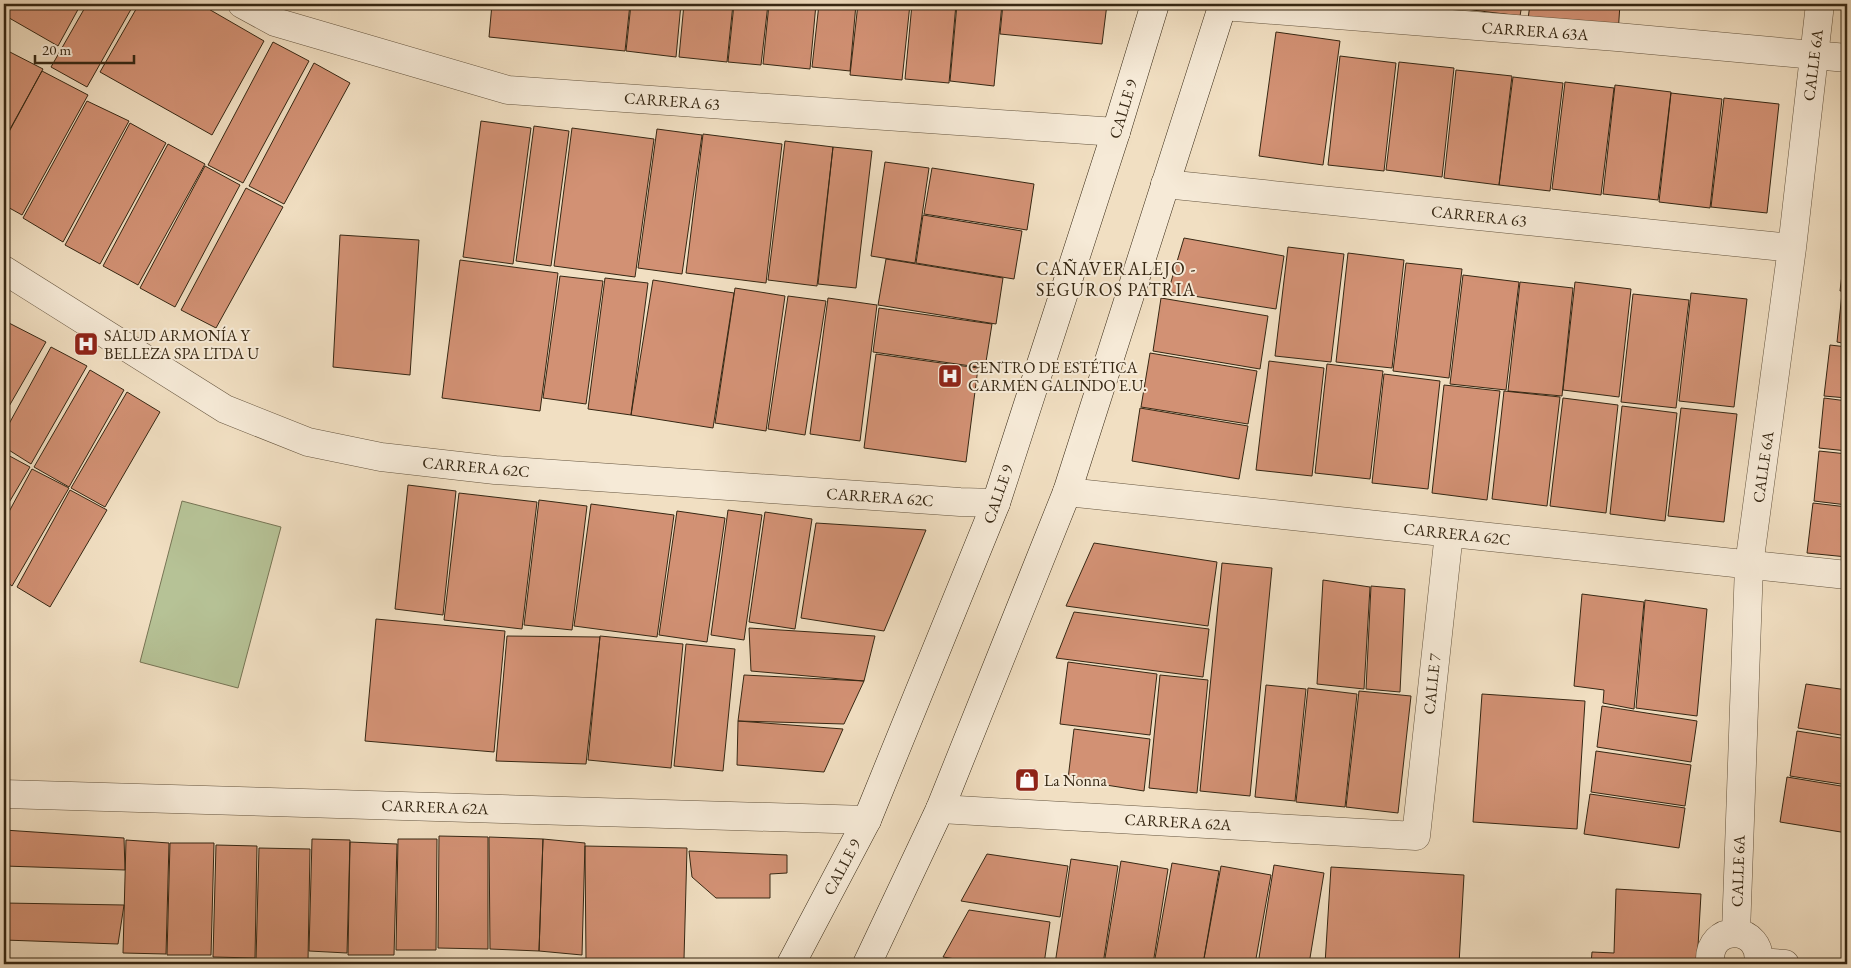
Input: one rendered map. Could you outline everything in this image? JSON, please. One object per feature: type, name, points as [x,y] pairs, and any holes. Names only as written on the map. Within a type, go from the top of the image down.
[{"type":"street","name":"CARRERA 63","points":[[242,4],[275,22],[508,90],[1116,132]]},
{"type":"street","name":"CALLE 9","points":[[791,964],[866,820],[996,503],[1116,132],[1155,4]]},
{"type":"street","name":"CALLE 6A","points":[[1736,933],[1750,565],[1792,248],[1820,4]]},
{"type":"street","name":"CARRERA 63A","points":[[1223,5],[1847,58]]},
{"type":"street","points":[[867,964],[940,809],[1067,492],[1223,5]]},
{"type":"street","name":"CARRERA 63","points":[[1165,184],[1792,248]]},
{"type":"street","name":"CARRERA 62C","points":[[4,270],[225,409],[308,442],[381,457],[495,470],[996,503]]},
{"type":"street","name":"CARRERA 62C","points":[[1067,492],[1847,575]]},
{"type":"street","name":"CALLE 7","points":[[1416,836],[1449,533]]},
{"type":"street","name":"CARRERA 62A","points":[[4,794],[866,820]]},
{"type":"street","name":"CARRERA 62A","points":[[940,809],[1416,836]]},
{"type":"street","points":[[1710,964],[1709,954],[1714,942],[1724,934],[1736,933],[1746,936],[1754,942],[1758,952],[1758,963],[1786,964]]},
{"type":"green space","points":[[182,501],[281,527],[238,688],[140,662]]},
{"type":"building","points":[[4,4],[81,4],[58,46],[4,15]]},
{"type":"building","points":[[87,4],[134,4],[87,87],[51,67]]},
{"type":"building","points":[[139,4],[200,4],[264,41],[212,135],[100,72]]},
{"type":"building","points":[[492,4],[630,4],[625,51],[489,37]]},
{"type":"building","points":[[631,4],[681,4],[676,57],[626,51]]},
{"type":"building","points":[[684,4],[733,4],[727,62],[679,57]]},
{"type":"building","points":[[734,4],[768,4],[761,65],[728,62]]},
{"type":"building","points":[[769,4],[816,4],[810,69],[763,64]]},
{"type":"building","points":[[819,4],[856,4],[850,71],[812,67]]},
{"type":"building","points":[[858,4],[910,4],[902,80],[850,75]]},
{"type":"building","points":[[912,4],[956,4],[949,83],[905,79]]},
{"type":"building","points":[[957,4],[1002,4],[994,86],[950,81]]},
{"type":"building","points":[[1003,4],[1107,4],[1102,44],[1000,34]]},
{"type":"building","points":[[1442,4],[1522,4],[1520,16],[1441,6]]},
{"type":"building","points":[[1530,4],[1620,4],[1618,34],[1528,19]]},
{"type":"building","points":[[1276,32],[1340,41],[1323,165],[1259,156]]},
{"type":"building","points":[[273,42],[309,61],[243,183],[208,165]]},
{"type":"building","points":[[6,50],[43,69],[4,140],[4,54]]},
{"type":"building","points":[[1340,56],[1396,63],[1384,171],[1328,165]]},
{"type":"building","points":[[1399,62],[1454,68],[1442,177],[1386,170]]},
{"type":"building","points":[[314,63],[350,83],[284,204],[249,186]]},
{"type":"building","points":[[1456,70],[1512,76],[1499,185],[1444,178]]},
{"type":"building","points":[[42,71],[88,95],[22,215],[4,205],[4,141]]},
{"type":"building","points":[[1513,77],[1563,83],[1550,191],[1499,185]]},
{"type":"building","points":[[1565,82],[1614,88],[1601,195],[1552,189]]},
{"type":"building","points":[[1615,85],[1671,92],[1658,200],[1603,194]]},
{"type":"building","points":[[1671,93],[1722,99],[1710,208],[1659,202]]},
{"type":"building","points":[[1724,98],[1779,104],[1767,213],[1711,207]]},
{"type":"building","points":[[87,101],[129,121],[63,242],[23,218]]},
{"type":"building","points":[[481,121],[531,128],[513,264],[463,257]]},
{"type":"building","points":[[130,123],[166,143],[100,264],[65,245]]},
{"type":"building","points":[[534,126],[569,131],[551,266],[516,261]]},
{"type":"building","points":[[572,128],[654,139],[635,277],[554,266]]},
{"type":"building","points":[[657,129],[702,135],[682,274],[638,268]]},
{"type":"building","points":[[703,134],[782,144],[766,283],[686,273]]},
{"type":"building","points":[[785,141],[833,147],[817,286],[768,280]]},
{"type":"building","points":[[168,144],[205,164],[138,285],[103,266]]},
{"type":"building","points":[[833,147],[872,151],[856,288],[818,284]]},
{"type":"building","points":[[885,162],[929,168],[915,263],[871,256]]},
{"type":"building","points":[[205,166],[240,185],[175,307],[140,288]]},
{"type":"building","points":[[932,168],[1034,184],[1027,230],[924,214]]},
{"type":"building","points":[[246,188],[283,207],[216,328],[181,310]]},
{"type":"building","points":[[923,215],[1022,231],[1014,279],[916,263]]},
{"type":"building","points":[[340,235],[419,240],[410,375],[333,367]]},
{"type":"building","points":[[1184,238],[1284,256],[1276,309],[1168,292]]},
{"type":"building","points":[[1846,241],[1847,291],[1840,291]]},
{"type":"building","points":[[1288,247],[1344,254],[1331,362],[1275,356]]},
{"type":"building","points":[[1348,253],[1404,260],[1392,368],[1336,362]]},
{"type":"building","points":[[886,259],[1003,278],[996,324],[878,305]]},
{"type":"building","points":[[460,260],[558,273],[540,411],[442,398]]},
{"type":"building","points":[[1406,263],[1462,269],[1449,378],[1393,371]]},
{"type":"building","points":[[1463,275],[1519,282],[1506,390],[1450,384]]},
{"type":"building","points":[[560,276],[603,281],[586,404],[543,398]]},
{"type":"building","points":[[605,278],[648,283],[631,415],[588,409]]},
{"type":"building","points":[[653,280],[734,293],[713,428],[631,415]]},
{"type":"building","points":[[1520,282],[1573,288],[1562,396],[1508,391]]},
{"type":"building","points":[[1575,282],[1631,289],[1619,397],[1563,390]]},
{"type":"building","points":[[735,288],[785,296],[766,431],[715,423]]},
{"type":"building","points":[[1691,293],[1747,299],[1734,407],[1679,401]]},
{"type":"building","points":[[1842,293],[1847,293],[1847,344],[1837,342]]},
{"type":"building","points":[[1633,294],[1689,300],[1676,408],[1621,402]]},
{"type":"building","points":[[788,296],[826,301],[805,435],[768,429]]},
{"type":"building","points":[[828,298],[877,305],[860,441],[810,434]]},
{"type":"building","points":[[1161,298],[1268,316],[1260,369],[1153,351]]},
{"type":"building","points":[[879,308],[992,324],[985,368],[873,352]]},
{"type":"building","points":[[9,323],[46,342],[4,415],[4,333]]},
{"type":"building","points":[[1830,345],[1847,347],[1847,398],[1824,396]]},
{"type":"building","points":[[51,347],[87,366],[31,464],[4,447],[4,433]]},
{"type":"building","points":[[1150,353],[1257,371],[1248,424],[1141,407]]},
{"type":"building","points":[[876,354],[978,368],[966,462],[864,448]]},
{"type":"building","points":[[1269,361],[1324,368],[1312,476],[1256,470]]},
{"type":"building","points":[[1327,364],[1383,371],[1370,479],[1315,473]]},
{"type":"building","points":[[90,370],[124,390],[69,487],[34,467]]},
{"type":"building","points":[[1384,374],[1440,381],[1428,489],[1372,483]]},
{"type":"building","points":[[1444,385],[1500,391],[1487,500],[1432,493]]},
{"type":"building","points":[[1504,391],[1560,397],[1547,506],[1492,499]]},
{"type":"building","points":[[127,392],[160,412],[105,507],[71,488]]},
{"type":"building","points":[[1563,398],[1618,405],[1606,513],[1550,506]]},
{"type":"building","points":[[1824,398],[1847,401],[1847,451],[1819,448]]},
{"type":"building","points":[[1622,406],[1677,413],[1665,521],[1610,514]]},
{"type":"building","points":[[1140,408],[1248,426],[1239,479],[1132,461]]},
{"type":"building","points":[[1681,408],[1737,414],[1724,522],[1668,516]]},
{"type":"building","points":[[1819,451],[1847,454],[1847,505],[1814,501]]},
{"type":"building","points":[[4,453],[30,467],[4,511]]},
{"type":"building","points":[[32,469],[69,488],[12,586],[4,580],[4,521]]},
{"type":"building","points":[[408,485],[456,491],[443,615],[395,609]]},
{"type":"building","points":[[70,490],[107,510],[50,607],[17,587]]},
{"type":"building","points":[[459,493],[537,502],[522,629],[444,620]]},
{"type":"building","points":[[539,500],[587,506],[572,630],[524,625]]},
{"type":"building","points":[[1813,503],[1847,507],[1847,557],[1807,553]]},
{"type":"building","points":[[591,504],[674,515],[657,637],[574,626]]},
{"type":"building","points":[[728,510],[762,515],[744,640],[711,635]]},
{"type":"building","points":[[677,511],[725,518],[707,642],[659,635]]},
{"type":"building","points":[[765,512],[812,519],[795,629],[749,622]]},
{"type":"building","points":[[816,523],[926,530],[884,631],[801,618]]},
{"type":"building","points":[[1094,543],[1217,562],[1208,626],[1066,606]]},
{"type":"building","points":[[1222,563],[1272,568],[1250,796],[1200,791]]},
{"type":"building","points":[[1323,580],[1370,587],[1364,689],[1317,684]]},
{"type":"building","points":[[1371,586],[1405,589],[1400,692],[1366,689]]},
{"type":"building","points":[[1582,594],[1644,602],[1634,709],[1603,703],[1604,690],[1574,686]]},
{"type":"building","points":[[1645,600],[1707,609],[1697,716],[1636,708]]},
{"type":"building","points":[[1074,612],[1209,629],[1203,677],[1056,658]]},
{"type":"building","points":[[376,619],[505,631],[494,752],[365,741]]},
{"type":"building","points":[[749,628],[875,636],[864,681],[751,671]]},
{"type":"building","points":[[1846,632],[1847,669],[1842,669]]},
{"type":"building","points":[[507,636],[600,637],[586,764],[496,761]]},
{"type":"building","points":[[600,636],[683,644],[671,768],[588,760]]},
{"type":"building","points":[[686,644],[735,649],[723,771],[674,766]]},
{"type":"building","points":[[1068,662],[1157,674],[1150,735],[1060,724]]},
{"type":"building","points":[[744,675],[864,681],[844,724],[738,721]]},
{"type":"building","points":[[1160,675],[1208,680],[1197,793],[1149,788]]},
{"type":"building","points":[[1806,684],[1847,690],[1847,736],[1798,728]]},
{"type":"building","points":[[1266,685],[1306,689],[1295,801],[1255,797]]},
{"type":"building","points":[[1308,688],[1357,694],[1345,807],[1296,802]]},
{"type":"building","points":[[1359,691],[1411,696],[1398,813],[1346,807]]},
{"type":"building","points":[[1482,694],[1585,701],[1577,829],[1473,822]]},
{"type":"building","points":[[1602,706],[1697,721],[1691,762],[1597,747]]},
{"type":"building","points":[[738,721],[843,729],[824,772],[737,765]]},
{"type":"building","points":[[1074,729],[1150,739],[1144,791],[1068,779]]},
{"type":"building","points":[[1797,731],[1847,739],[1847,785],[1790,776]]},
{"type":"building","points":[[1596,751],[1691,765],[1685,806],[1591,792]]},
{"type":"building","points":[[1787,777],[1847,787],[1847,833],[1780,822]]},
{"type":"building","points":[[1590,794],[1685,808],[1679,848],[1584,834]]},
{"type":"building","points":[[4,830],[124,838],[125,870],[4,866]]},
{"type":"building","points":[[439,836],[488,837],[488,949],[438,948]]},
{"type":"building","points":[[489,837],[543,839],[539,951],[490,949]]},
{"type":"building","points":[[312,839],[350,840],[347,953],[309,951]]},
{"type":"building","points":[[398,839],[437,839],[436,950],[396,950]]},
{"type":"building","points":[[543,839],[585,843],[582,955],[539,951]]},
{"type":"building","points":[[126,840],[169,843],[166,954],[123,953]]},
{"type":"building","points":[[350,842],[397,844],[394,955],[348,955]]},
{"type":"building","points":[[170,843],[214,843],[211,955],[167,955]]},
{"type":"building","points":[[216,845],[257,846],[255,958],[213,957]]},
{"type":"building","points":[[585,846],[687,848],[684,959],[586,960]]},
{"type":"building","points":[[259,848],[310,849],[308,961],[256,960]]},
{"type":"building","points":[[689,851],[787,855],[787,873],[770,874],[770,898],[716,898],[692,877]]},
{"type":"building","points":[[987,854],[1068,866],[1060,917],[961,901]]},
{"type":"building","points":[[1071,859],[1118,866],[1103,964],[1055,964]]},
{"type":"building","points":[[1121,861],[1168,869],[1153,964],[1104,964]]},
{"type":"building","points":[[1172,863],[1219,871],[1203,964],[1154,964]]},
{"type":"building","points":[[1274,865],[1324,873],[1309,964],[1258,964]]},
{"type":"building","points":[[1221,866],[1271,875],[1255,964],[1203,964]]},
{"type":"building","points":[[1331,867],[1464,875],[1459,964],[1325,964]]},
{"type":"building","points":[[1616,889],[1701,894],[1697,964],[1591,964],[1592,952],[1614,953]]},
{"type":"building","points":[[4,903],[124,905],[118,944],[4,940]]},
{"type":"building","points":[[969,910],[1050,922],[1044,964],[987,964],[943,957]]},
{"type":"building","points":[[132,959],[173,960],[173,964],[132,964]]},
{"type":"building","points":[[43,960],[84,960],[84,964],[43,964]]},
{"type":"building","points":[[88,960],[128,961],[128,964],[88,964]]},
{"type":"building","points":[[176,961],[217,962],[217,964],[176,964]]},
{"type":"building","points":[[219,962],[261,963],[261,964],[219,964]]},
{"type":"place","name":"SALUD ARMONÍA Y BELLEZA SPA LTDA U","points":[[86,344]]},
{"type":"place","name":"CENTRO DE ESTÉTICA CARMEN GALINDO E.U.","points":[[950,376]]},
{"type":"place","name":"La Nonna","points":[[1027,780]]},
{"type":"district","name":"CAÑAVERALEJO - SEGUROS PATRIA","points":[[1116,278]]}]
